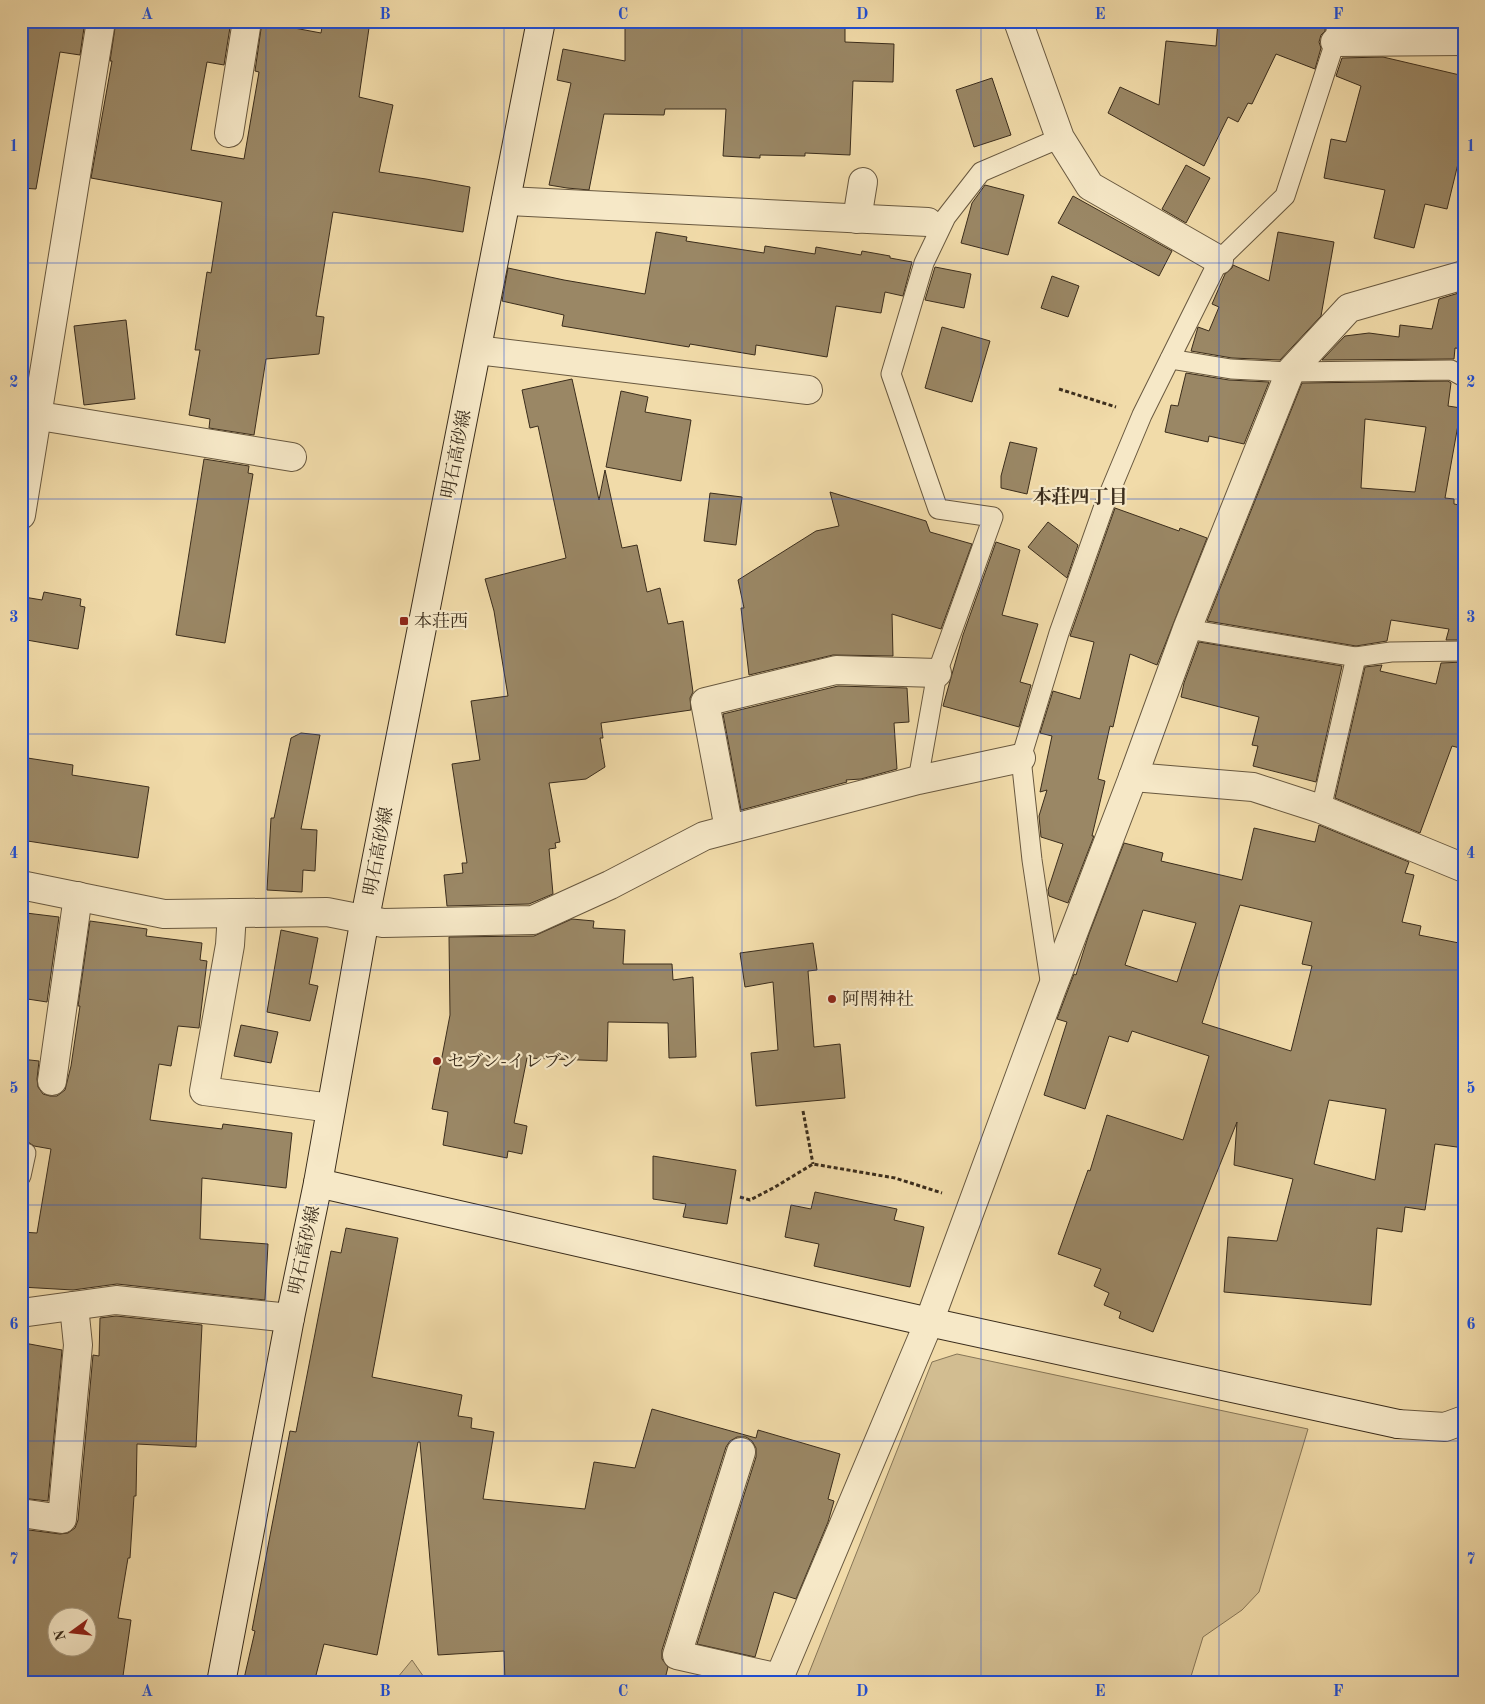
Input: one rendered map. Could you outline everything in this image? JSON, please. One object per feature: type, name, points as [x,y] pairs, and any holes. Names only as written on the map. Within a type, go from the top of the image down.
[{"type":"street","points":[[21,515],[29,414],[101,21]]},
{"type":"street","points":[[229,133],[246,21]]},
{"type":"street","name":"明石高砂線","points":[[221,1683],[290,1318],[318,1183],[365,918],[541,21]]},
{"type":"street","points":[[1018,21],[1060,138],[1090,186],[1218,260]]},
{"type":"street","points":[[1336,32],[1464,41]]},
{"type":"street","points":[[857,219],[863,182]]},
{"type":"street","points":[[506,201],[928,222]]},
{"type":"street","points":[[741,1452],[677,1655],[778,1680],[930,1322],[1051,991],[1187,629],[1290,372],[1349,308],[1464,275]]},
{"type":"street","points":[[477,350],[808,390]]},
{"type":"street","points":[[29,414],[292,457]]},
{"type":"street","points":[[729,829],[705,702],[836,670],[937,673]]},
{"type":"street","points":[[21,885],[164,914],[327,912],[383,923],[533,920],[610,885],[704,836],[918,780],[1021,758]]},
{"type":"street","points":[[1133,777],[1253,787],[1321,808],[1464,868]]},
{"type":"street","points":[[52,1081],[78,896]]},
{"type":"street","points":[[232,913],[230,945],[204,1091],[331,1108]]},
{"type":"street","points":[[318,1183],[930,1322],[1398,1424],[1445,1427],[1464,1420]]},
{"type":"street","points":[[21,1313],[116,1300],[290,1318]]},
{"type":"street","points":[[21,1513],[62,1519],[78,1345],[74,1306]]},
{"type":"lane","points":[[1051,991],[1032,860],[1021,758],[1062,624],[1104,506],[1142,415],[1218,260],[1285,196],[1336,32]]},
{"type":"lane","points":[[918,780],[937,673],[993,517],[938,509],[891,374],[924,263],[946,217],[981,172],[1060,138]]},
{"type":"lane","points":[[1170,359],[1232,369],[1290,372],[1451,370],[1464,377]]},
{"type":"lane","points":[[1187,629],[1356,657],[1391,652],[1464,651]]},
{"type":"lane","points":[[1321,808],[1356,657]]},
{"type":"lane","points":[[21,1176],[26,1152]]},
{"type":"path","points":[[1059,389],[1142,415]]},
{"type":"path","points":[[803,1111],[813,1164]]},
{"type":"path","points":[[740,1197],[750,1200],[813,1164],[895,1178],[973,1204]]},
{"type":"shaded area","points":[[957,1354],[1308,1429],[1259,1592],[1242,1610],[1203,1637],[1189,1683],[805,1683],[932,1362]]},
{"type":"shaded area","points":[[412,1660],[428,1683],[393,1683]]},
{"type":"building","points":[[21,21],[85,21],[80,55],[60,52],[36,189],[21,188]]},
{"type":"building","points":[[116,21],[231,21],[224,65],[207,62],[191,150],[244,159],[259,72],[255,71],[262,22],[321,33],[323,21],[369,28],[359,97],[393,105],[379,172],[470,187],[463,232],[333,212],[316,316],[324,317],[319,354],[266,359],[254,435],[209,428],[210,419],[189,415],[200,350],[195,350],[207,272],[211,273],[222,202],[91,178],[112,61],[110,61]]},
{"type":"building","points":[[625,21],[845,21],[845,42],[894,44],[893,82],[853,81],[850,155],[805,153],[805,156],[760,155],[760,158],[723,156],[726,109],[665,109],[664,115],[604,114],[589,190],[549,185],[571,83],[557,80],[563,49],[625,61]]},
{"type":"building","points":[[1218,21],[1326,21],[1325,31],[1321,35],[1319,42],[1321,48],[1315,69],[1276,54],[1252,104],[1248,103],[1238,122],[1228,117],[1204,166],[1108,113],[1120,87],[1159,105],[1166,41],[1216,46]]},
{"type":"building","points":[[1383,57],[1464,76],[1464,139],[1447,209],[1425,204],[1414,248],[1374,238],[1385,190],[1324,178],[1331,139],[1346,142],[1361,86],[1336,76],[1342,58]]},
{"type":"building","points":[[992,78],[1011,135],[974,147],[956,90]]},
{"type":"building","points":[[1186,165],[1210,178],[1186,223],[1162,209]]},
{"type":"building","points":[[985,185],[1024,195],[1008,255],[961,243],[972,203]]},
{"type":"building","points":[[1073,196],[1172,251],[1159,276],[1058,223]]},
{"type":"building","points":[[656,232],[687,237],[686,241],[764,253],[765,246],[815,254],[816,247],[861,255],[862,251],[912,262],[903,296],[885,292],[881,313],[836,306],[827,357],[756,345],[755,355],[690,344],[689,347],[562,326],[564,315],[502,301],[508,268],[645,294]]},
{"type":"building","points":[[1278,232],[1334,242],[1321,316],[1280,360],[1232,358],[1191,351],[1198,327],[1209,331],[1219,307],[1212,304],[1225,274],[1233,265],[1269,281]]},
{"type":"building","points":[[935,267],[971,274],[964,308],[925,300]]},
{"type":"building","points":[[1052,276],[1079,286],[1068,317],[1041,308]]},
{"type":"building","points":[[1462,292],[1461,304],[1464,305],[1464,349],[1455,348],[1454,359],[1322,360],[1345,336],[1369,333],[1399,337],[1400,325],[1432,329],[1439,299]]},
{"type":"building","points":[[126,320],[135,399],[84,405],[74,326]]},
{"type":"building","points":[[942,327],[990,341],[972,402],[925,388]]},
{"type":"building","points":[[1186,373],[1229,380],[1269,382],[1244,444],[1209,436],[1208,442],[1165,432],[1171,405],[1178,406]]},
{"type":"building","points":[[572,379],[599,500],[605,470],[622,548],[637,545],[647,592],[660,588],[668,624],[683,621],[693,692],[690,698],[691,710],[601,723],[603,738],[600,738],[605,767],[586,779],[549,783],[560,842],[555,843],[556,848],[549,849],[553,894],[529,904],[447,906],[444,875],[463,873],[462,863],[467,863],[452,764],[480,760],[471,701],[508,696],[494,611],[485,579],[566,558],[538,426],[530,428],[522,390]]},
{"type":"building","points":[[1448,381],[1451,383],[1448,406],[1461,408],[1445,498],[1454,499],[1454,504],[1464,506],[1464,640],[1446,640],[1449,629],[1391,620],[1387,641],[1356,646],[1207,621],[1302,383]],"holes":[[[1365,419],[1426,427],[1415,492],[1361,488]]]},
{"type":"building","points":[[621,391],[648,397],[645,412],[691,420],[681,481],[606,467]]},
{"type":"building","points":[[1010,442],[1037,448],[1027,494],[1001,488],[1001,476]]},
{"type":"building","points":[[204,459],[249,466],[248,473],[253,474],[225,643],[176,635]]},
{"type":"building","points":[[830,492],[926,521],[930,532],[972,544],[941,629],[892,614],[893,656],[833,655],[749,675],[741,608],[744,608],[738,580],[816,531],[839,526]]},
{"type":"building","points":[[710,493],[742,497],[736,545],[704,541]]},
{"type":"building","points":[[1115,508],[1179,531],[1180,528],[1207,538],[1157,665],[1130,654],[1113,727],[1110,726],[1098,779],[1105,781],[1092,836],[1094,836],[1068,903],[1049,896],[1048,890],[1063,844],[1041,837],[1039,816],[1047,790],[1040,792],[1052,736],[1040,733],[1053,691],[1080,699],[1094,642],[1070,636]]},
{"type":"building","points":[[1048,522],[1078,545],[1067,578],[1028,547]]},
{"type":"building","points":[[996,542],[1020,550],[1002,615],[1038,624],[1020,682],[1031,685],[1019,727],[943,706],[963,635]]},
{"type":"building","points":[[44,592],[81,599],[80,606],[85,607],[78,649],[21,639],[21,613],[24,597],[42,600]]},
{"type":"building","points":[[1199,642],[1342,666],[1316,782],[1253,766],[1258,746],[1252,745],[1259,717],[1181,697],[1184,683]]},
{"type":"building","points":[[1464,662],[1464,749],[1452,746],[1420,833],[1335,798],[1365,667],[1382,665],[1380,671],[1436,684],[1441,663]]},
{"type":"building","points":[[838,686],[907,688],[909,722],[894,723],[897,769],[861,779],[846,780],[847,782],[741,810],[723,714]]},
{"type":"building","points":[[301,733],[320,735],[301,829],[317,830],[315,871],[303,870],[302,892],[267,890],[271,818],[274,818],[291,738]]},
{"type":"building","points":[[21,757],[73,765],[72,775],[149,787],[138,858],[21,840]]},
{"type":"building","points":[[1319,825],[1409,862],[1405,873],[1414,875],[1402,922],[1421,926],[1419,935],[1464,944],[1464,1018],[1458,1047],[1464,1048],[1464,1148],[1435,1144],[1425,1210],[1405,1207],[1402,1232],[1377,1228],[1371,1305],[1224,1292],[1228,1237],[1277,1241],[1293,1179],[1234,1165],[1237,1122],[1153,1332],[1119,1318],[1121,1312],[1104,1305],[1109,1293],[1094,1286],[1101,1269],[1058,1254],[1088,1170],[1090,1171],[1107,1115],[1183,1140],[1209,1056],[1132,1031],[1128,1042],[1109,1036],[1085,1109],[1044,1095],[1067,1022],[1057,1019],[1074,974],[1076,975],[1089,934],[1124,843],[1163,853],[1161,861],[1242,880],[1254,828],[1315,842]],"holes":[[[1240,905],[1312,922],[1302,964],[1312,966],[1291,1051],[1202,1023]],[[1143,910],[1196,923],[1177,982],[1125,965]],[[1329,1100],[1386,1109],[1375,1180],[1314,1164]]]},
{"type":"building","points":[[26,913],[59,917],[47,1002],[21,998],[21,949]]},
{"type":"building","points":[[572,919],[594,921],[593,928],[625,930],[623,964],[672,964],[673,980],[693,977],[696,1057],[669,1058],[668,1023],[608,1022],[607,1061],[527,1058],[514,1123],[527,1126],[522,1154],[508,1151],[507,1158],[443,1145],[448,1112],[432,1109],[450,1015],[449,937],[534,936]]},
{"type":"building","points":[[90,921],[147,929],[146,936],[202,943],[200,960],[207,961],[199,1028],[178,1026],[171,1066],[159,1064],[150,1120],[222,1129],[223,1124],[292,1133],[286,1188],[202,1178],[200,1239],[268,1244],[265,1300],[117,1284],[73,1290],[21,1287],[21,1232],[37,1233],[51,1149],[34,1146],[28,1142],[21,1143],[21,1059],[39,1061],[37,1079],[38,1087],[43,1094],[57,1096],[65,1090],[71,1066],[80,1006],[78,1006]]},
{"type":"building","points":[[281,930],[318,938],[309,984],[318,986],[310,1021],[267,1012]]},
{"type":"building","points":[[813,943],[817,970],[808,971],[814,1047],[840,1044],[845,1098],[756,1106],[751,1053],[778,1050],[773,982],[745,987],[740,953]]},
{"type":"building","points":[[241,1025],[278,1032],[271,1063],[234,1056]]},
{"type":"building","points":[[653,1156],[736,1170],[727,1224],[683,1217],[686,1204],[653,1199]]},
{"type":"building","points":[[815,1192],[897,1209],[894,1220],[924,1227],[910,1287],[814,1266],[819,1244],[785,1237],[791,1205],[811,1209]]},
{"type":"building","points":[[346,1228],[398,1238],[372,1377],[462,1395],[458,1416],[472,1418],[471,1428],[494,1432],[483,1499],[585,1509],[594,1462],[635,1468],[652,1409],[756,1438],[758,1430],[840,1454],[828,1499],[834,1501],[828,1522],[796,1599],[774,1592],[755,1657],[697,1644],[756,1457],[756,1448],[752,1441],[746,1437],[737,1437],[730,1441],[726,1447],[662,1650],[662,1659],[668,1667],[664,1683],[505,1683],[504,1651],[438,1655],[420,1442],[418,1442],[377,1655],[324,1644],[314,1683],[243,1683],[255,1631],[252,1630],[290,1431],[296,1432],[331,1251],[341,1253]]},
{"type":"building","points":[[116,1316],[202,1325],[196,1447],[137,1444],[136,1496],[134,1496],[130,1558],[128,1558],[118,1618],[131,1620],[122,1683],[21,1683],[21,1529],[60,1534],[68,1533],[75,1528],[78,1520],[93,1355],[99,1356],[100,1318]]},
{"type":"building","points":[[24,1343],[62,1350],[48,1501],[21,1498],[21,1361]]},
{"type":"place","name":"本荘西","points":[[404,621]]},
{"type":"place","name":"阿閇神社","points":[[832,999]]},
{"type":"place","name":"セブン-イレブン","points":[[437,1061]]},
{"type":"district","name":"本荘四丁目","points":[[1080,496]]}]
